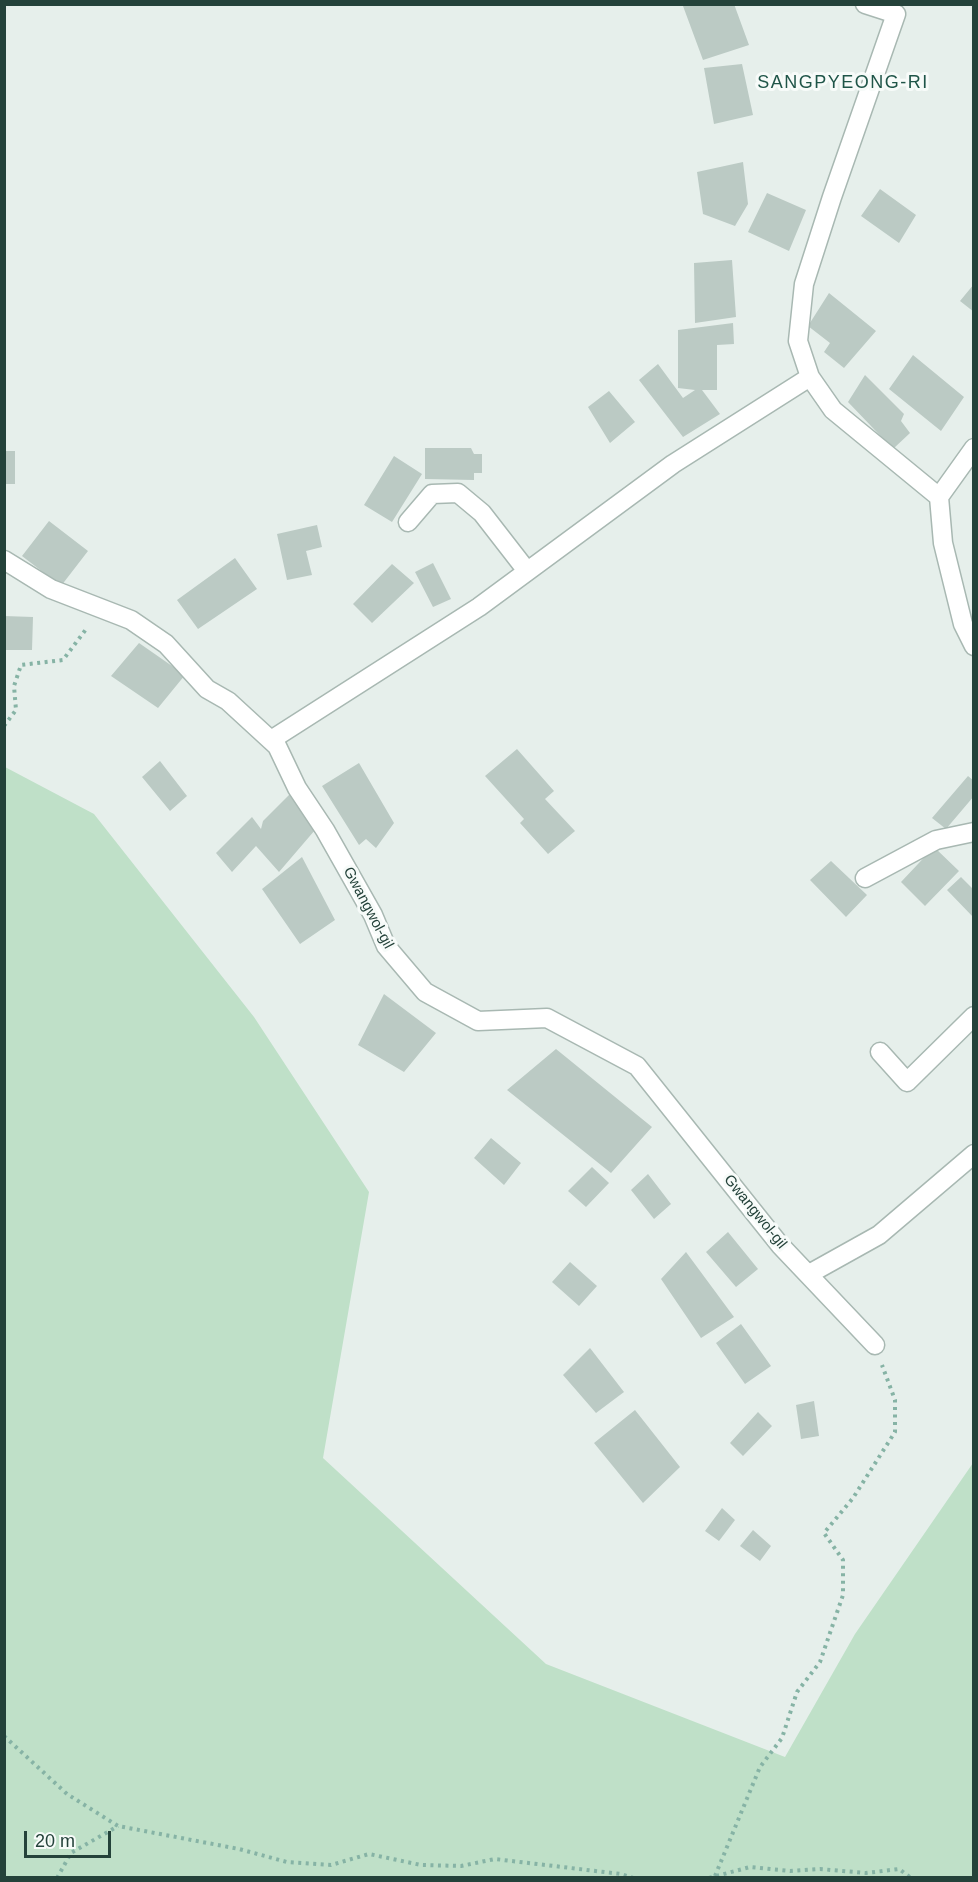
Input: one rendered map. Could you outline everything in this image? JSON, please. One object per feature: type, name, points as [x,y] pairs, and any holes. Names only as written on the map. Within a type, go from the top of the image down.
[{"type":"street","points":[[865,4],[896,14],[804,284],[798,341],[810,378],[833,410],[939,497]]},
{"type":"street","points":[[271,740],[479,607],[673,464],[810,378]]},
{"type":"street","points":[[974,448],[939,497],[943,543],[963,624],[974,646]]},
{"type":"street","points":[[408,522],[432,494],[458,493],[482,513],[527,571]]},
{"type":"street","name":"Gwangwol-gil","points":[[4,560],[51,590],[132,620],[166,644],[207,689],[228,700],[277,746],[297,788],[326,830],[369,906],[386,946],[425,992],[478,1021],[547,1018],[637,1066],[780,1245],[875,1345]]},
{"type":"street","points":[[865,878],[936,840],[974,832]]},
{"type":"street","points":[[879,1052],[907,1082],[974,1016]]},
{"type":"street","points":[[809,1274],[879,1234],[974,1154]]},
{"type":"path","points":[[4,726],[16,710],[14,687],[21,665],[63,660],[88,627],[99,607]]},
{"type":"path","points":[[715,1876],[760,1767],[782,1738],[797,1692],[820,1662],[843,1595],[843,1560],[824,1533],[853,1498],[894,1432],[895,1400],[875,1345]]},
{"type":"path","points":[[4,1736],[67,1794],[118,1827],[239,1849],[287,1862],[331,1865],[369,1854],[421,1865],[461,1866],[495,1859],[621,1874],[633,1878]]},
{"type":"path","points":[[57,1878],[71,1853],[118,1827]]},
{"type":"path","points":[[709,1878],[750,1867],[790,1871],[820,1869],[866,1873],[899,1869],[911,1878]]},
{"type":"green space","points":[[5,767],[94,814],[254,1017],[369,1192],[323,1458],[546,1664],[785,1757],[855,1634],[973,1463],[973,1877],[5,1877]]},
{"type":"building","points":[[688,4],[734,4],[749,45],[703,60],[683,6]]},
{"type":"building","points":[[742,64],[753,115],[714,124],[704,68]]},
{"type":"building","points":[[743,162],[748,204],[735,226],[703,214],[697,172]]},
{"type":"building","points":[[880,189],[916,215],[899,243],[861,216]]},
{"type":"building","points":[[767,193],[806,210],[789,251],[748,232]]},
{"type":"building","points":[[732,260],[736,317],[695,323],[694,263]]},
{"type":"building","points":[[974,284],[974,312],[960,301]]},
{"type":"building","points":[[829,293],[876,331],[844,368],[824,352],[830,343],[808,326]]},
{"type":"building","points":[[733,323],[734,344],[717,345],[717,390],[702,390],[720,414],[683,437],[639,380],[658,364],[683,398],[695,390],[678,388],[678,330]]},
{"type":"building","points":[[913,355],[964,397],[941,431],[889,389]]},
{"type":"building","points":[[865,375],[904,414],[901,421],[910,433],[893,449],[848,402]]},
{"type":"building","points":[[609,391],[635,422],[610,443],[588,407]]},
{"type":"building","points":[[425,448],[471,448],[474,454],[482,454],[482,473],[474,473],[474,480],[425,479]]},
{"type":"building","points":[[4,451],[15,451],[15,484],[4,484]]},
{"type":"building","points":[[394,456],[422,474],[392,522],[364,505]]},
{"type":"building","points":[[49,521],[88,551],[61,586],[22,556]]},
{"type":"building","points":[[317,525],[322,547],[306,551],[312,575],[287,580],[277,534]]},
{"type":"building","points":[[235,558],[257,589],[198,629],[177,600]]},
{"type":"building","points":[[433,563],[451,599],[433,607],[415,572]]},
{"type":"building","points":[[392,564],[414,583],[372,623],[353,604]]},
{"type":"building","points":[[4,616],[33,617],[32,650],[4,650]]},
{"type":"building","points":[[139,643],[185,675],[158,708],[111,676]]},
{"type":"building","points":[[517,749],[554,791],[545,799],[575,831],[548,854],[520,823],[524,819],[485,776]]},
{"type":"building","points":[[160,761],[187,796],[170,811],[142,777]]},
{"type":"building","points":[[359,763],[394,823],[376,848],[366,839],[359,845],[322,786]]},
{"type":"building","points":[[968,776],[974,781],[974,796],[946,829],[932,818]]},
{"type":"building","points":[[291,793],[315,830],[279,872],[256,846],[232,872],[216,853],[252,817],[261,829],[263,821]]},
{"type":"building","points":[[934,847],[959,871],[925,906],[901,882]]},
{"type":"building","points":[[302,857],[335,920],[300,944],[262,889]]},
{"type":"building","points":[[831,861],[867,895],[846,917],[810,880]]},
{"type":"building","points":[[961,877],[974,890],[974,918],[947,890]]},
{"type":"building","points":[[384,994],[436,1033],[404,1072],[358,1045]]},
{"type":"building","points":[[556,1049],[652,1127],[611,1173],[507,1090]]},
{"type":"building","points":[[491,1138],[521,1163],[504,1185],[474,1158]]},
{"type":"building","points":[[592,1167],[609,1183],[586,1207],[568,1191]]},
{"type":"building","points":[[648,1174],[671,1204],[654,1219],[631,1190]]},
{"type":"building","points":[[728,1232],[758,1269],[736,1287],[706,1252]]},
{"type":"building","points":[[686,1252],[734,1317],[701,1338],[661,1279]]},
{"type":"building","points":[[570,1262],[597,1286],[579,1306],[552,1282]]},
{"type":"building","points":[[741,1324],[771,1366],[745,1384],[716,1343]]},
{"type":"building","points":[[590,1348],[624,1392],[596,1413],[563,1375]]},
{"type":"building","points":[[814,1401],[819,1436],[801,1439],[796,1405]]},
{"type":"building","points":[[635,1410],[680,1467],[643,1503],[594,1443]]},
{"type":"building","points":[[758,1412],[772,1426],[743,1456],[730,1443]]},
{"type":"building","points":[[722,1508],[735,1520],[719,1541],[705,1531]]},
{"type":"building","points":[[753,1530],[771,1546],[760,1561],[740,1546]]},
{"type":"district","name":"SANGPYEONG-RI","points":[[843,83]]}]
